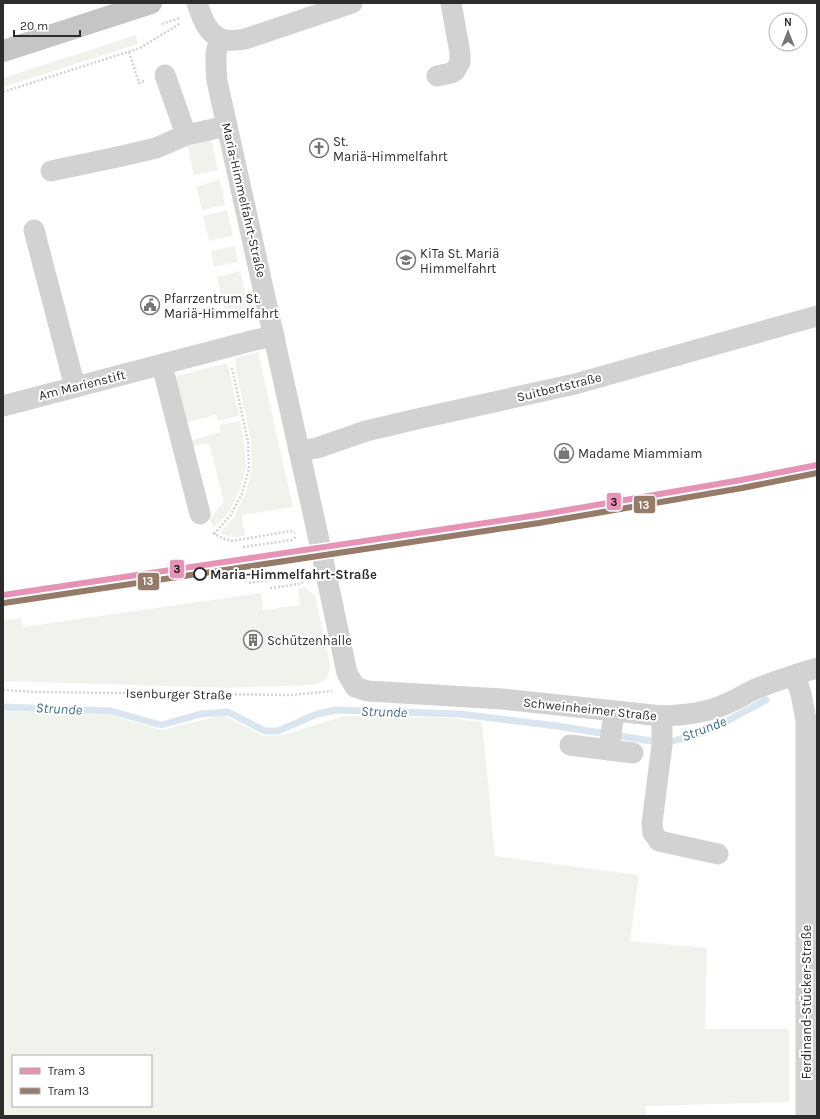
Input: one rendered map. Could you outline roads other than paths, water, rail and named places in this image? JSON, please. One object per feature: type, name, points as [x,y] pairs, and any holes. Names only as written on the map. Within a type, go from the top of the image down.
[{"type":"main road","points":[[3,51],[151,3]]},
{"type":"street","points":[[198,7],[208,29],[213,35],[227,41],[245,39],[352,3]]},
{"type":"street","points":[[437,76],[451,74],[455,71],[460,62],[460,53],[451,3]]},
{"type":"street","name":"Maria-Himmelfahrt-Straße","points":[[220,39],[216,53],[217,81],[300,451],[347,673],[355,687]]},
{"type":"street","points":[[157,77],[186,135]]},
{"type":"street","points":[[51,171],[156,148],[186,135],[227,126]]},
{"type":"street","points":[[34,230],[75,387]]},
{"type":"street","name":"Suitbertstraße","points":[[300,451],[317,448],[366,431],[575,384],[817,316]]},
{"type":"street","name":"Am Marienstift","points":[[3,406],[274,336]]},
{"type":"street","points":[[162,365],[200,514]]},
{"type":"street","name":"Schweinheimer Straße","points":[[355,687],[368,691],[502,699],[611,732],[662,732],[684,715],[707,711],[727,704],[756,688],[794,674],[817,668]]},
{"type":"street","points":[[794,674],[817,682]]},
{"type":"street","name":"Ferdinand-Stücker-Straße","points":[[794,674],[801,694],[806,720],[806,1116]]},
{"type":"street","points":[[570,745],[611,732],[633,753]]},
{"type":"street","points":[[662,732],[652,824],[653,833],[659,841],[718,854]]},
{"type":"waterway","name":"Strunde","points":[[3,707],[111,711],[161,725],[201,714],[228,712],[265,731],[278,731],[317,714],[337,710],[460,714],[557,726],[651,741],[673,741],[701,733],[766,700]]},
{"type":"tram line","name":"3","points":[[3,595],[538,515],[741,480],[817,465]]},
{"type":"tram line","name":"13","points":[[4,603],[539,523],[742,488],[817,473]]},
{"type":"place","name":"St. Mariä-Himmelfahrt","points":[[319,148]]},
{"type":"place","name":"KiTa St. Mariä Himmelfahrt","points":[[406,260]]},
{"type":"place","name":"Pfarrzentrum St. Mariä-Himmelfahrt","points":[[150,305]]},
{"type":"place","name":"Madame Miammiam","points":[[564,453]]},
{"type":"place","name":"Maria-Himmelfahrt-Straße","points":[[200,574]]},
{"type":"place","name":"Schützenhalle","points":[[253,640]]}]
